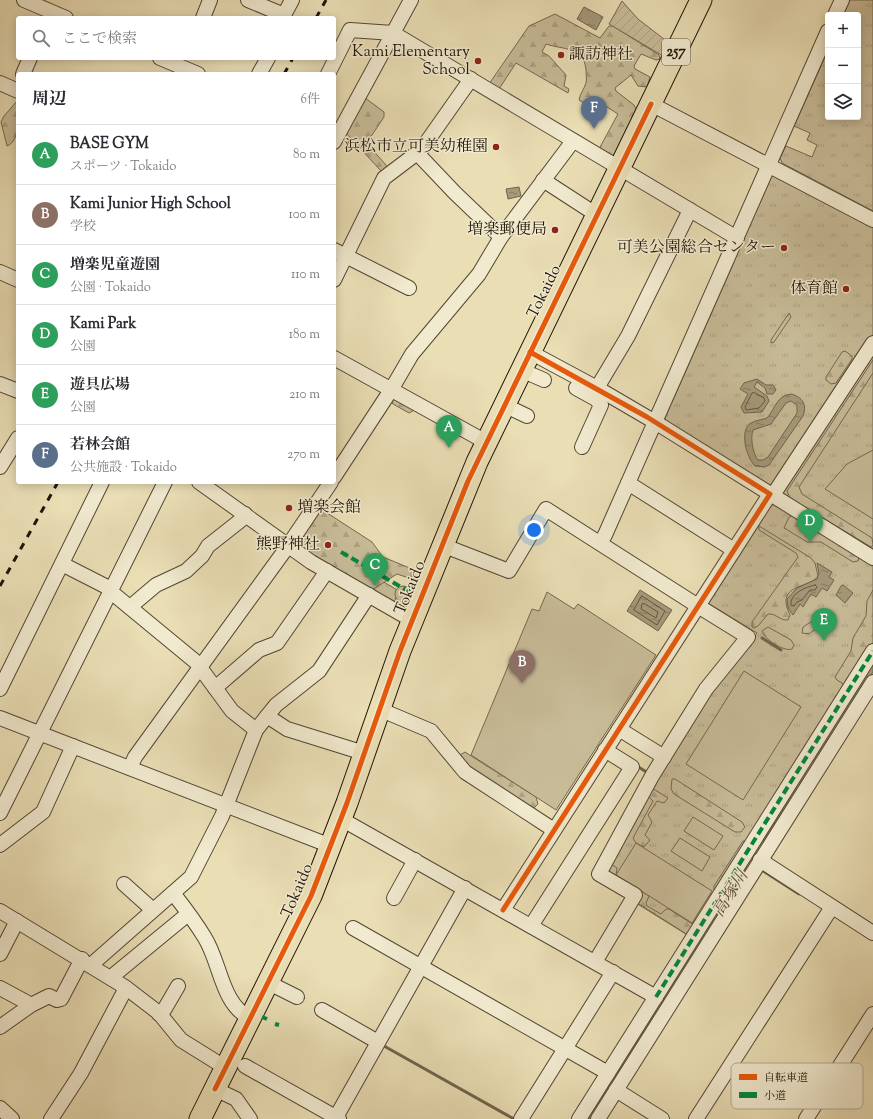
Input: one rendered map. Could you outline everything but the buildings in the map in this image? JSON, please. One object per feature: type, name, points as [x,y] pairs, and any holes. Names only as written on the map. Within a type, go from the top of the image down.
[{"type":"highway","name":"Tokaido","points":[[200,1119],[215,1089],[235,1067],[251,1019],[305,911],[331,846],[379,709],[413,619],[442,544],[486,442],[701,0]]},
{"type":"street","points":[[24,0],[62,16]]},
{"type":"street","points":[[204,16],[210,0]]},
{"type":"street","points":[[248,0],[282,16]]},
{"type":"street","points":[[284,16],[292,0]]},
{"type":"street","points":[[336,138],[411,0]]},
{"type":"street","points":[[836,12],[842,0]]},
{"type":"street","points":[[336,52],[344,29],[393,32],[737,238]]},
{"type":"street","points":[[600,544],[825,38]]},
{"type":"street","points":[[24,72],[29,60]]},
{"type":"street","points":[[166,60],[194,72]]},
{"type":"street","points":[[260,72],[267,60]]},
{"type":"street","points":[[329,72],[333,60]]},
{"type":"street","points":[[336,271],[340,253],[384,178],[421,150],[471,79]]},
{"type":"street","points":[[0,83],[16,89]]},
{"type":"street","points":[[651,104],[873,220]]},
{"type":"street","points":[[336,474],[391,390],[412,354],[479,274],[501,237],[520,214],[543,180],[573,141]]},
{"type":"street","points":[[417,153],[454,194],[501,237]]},
{"type":"street","points":[[543,180],[597,215]]},
{"type":"street","points":[[597,388],[628,336],[690,210]]},
{"type":"street","points":[[340,253],[409,288]]},
{"type":"street","points":[[0,272],[16,279]]},
{"type":"street","points":[[503,910],[734,550],[873,343]]},
{"type":"street","points":[[336,359],[486,442]]},
{"type":"street","points":[[526,361],[544,380]]},
{"type":"street","points":[[526,361],[576,387],[596,399],[601,405],[582,447]]},
{"type":"street","points":[[0,384],[16,390]]},
{"type":"street","points":[[576,387],[597,388],[655,422],[873,558]]},
{"type":"street","points":[[504,405],[527,416]]},
{"type":"street","points":[[0,467],[16,441]]},
{"type":"street","points":[[628,483],[734,550]]},
{"type":"street","points":[[0,689],[101,484]]},
{"type":"street","points":[[0,813],[163,484]]},
{"type":"street","points":[[202,484],[288,546],[327,571],[413,619]]},
{"type":"street","points":[[130,768],[135,757],[288,546],[329,484]]},
{"type":"street","points":[[442,544],[509,571],[546,509],[748,637],[706,689],[664,757],[599,874],[635,895],[595,962]]},
{"type":"street","points":[[130,607],[156,585],[186,571],[202,556],[208,546],[241,520],[245,514]]},
{"type":"street","points":[[62,564],[110,591],[130,607],[200,667],[232,711],[256,730]]},
{"type":"street","points":[[215,688],[259,650],[277,643],[327,571]]},
{"type":"street","points":[[0,1027],[29,1006],[49,996],[57,1000],[61,999],[87,962],[153,910],[191,877],[226,805],[256,730],[276,705],[319,671],[369,595]]},
{"type":"street","points":[[579,1119],[873,651]]},
{"type":"street","points":[[598,1119],[873,682]]},
{"type":"street","points":[[379,709],[431,731],[466,772],[554,830]]},
{"type":"street","points":[[267,716],[287,729],[364,753]]},
{"type":"street","points":[[0,718],[331,846]]},
{"type":"street","points":[[619,729],[664,757]]},
{"type":"street","points":[[0,845],[43,812],[73,746]]},
{"type":"street","points":[[531,926],[632,767],[605,750]]},
{"type":"street","points":[[340,820],[465,888],[656,997]]},
{"type":"street","points":[[394,898],[415,860]]},
{"type":"street","points":[[760,860],[873,933]]},
{"type":"street","points":[[124,884],[153,910]]},
{"type":"street","points":[[0,910],[87,962],[126,988],[159,1014],[181,1040],[337,1118],[465,888]]},
{"type":"street","points":[[173,893],[206,939],[233,1004],[243,1015],[251,1019]]},
{"type":"street","points":[[732,1063],[832,907]]},
{"type":"street","points":[[112,979],[115,974],[188,914]]},
{"type":"street","points":[[0,954],[17,921]]},
{"type":"street","points":[[353,928],[608,1073]]},
{"type":"street","points":[[521,1119],[613,972]]},
{"type":"street","points":[[269,983],[297,997]]},
{"type":"street","points":[[159,1014],[164,1010],[178,986]]},
{"type":"street","points":[[0,988],[26,1002],[29,1006]]},
{"type":"street","points":[[51,1119],[82,1073],[126,988]]},
{"type":"street","points":[[322,1010],[378,1042]]},
{"type":"street","points":[[842,1063],[873,1014]]},
{"type":"street","points":[[696,1119],[731,1064]]},
{"type":"street","points":[[215,1089],[236,1100],[250,1119]]},
{"type":"street","points":[[616,1090],[662,1119]]},
{"type":"street","points":[[0,1108],[12,1119]]},
{"type":"street","points":[[806,1119],[812,1109]]},
{"type":"green space","points":[[850,0],[873,0],[873,211],[782,163],[780,158],[786,146],[812,157],[817,145],[807,140],[810,133],[794,126],[825,57],[825,120],[861,120],[861,12],[844,12]]},
{"type":"green space","points":[[622,1],[638,19],[669,43],[663,56],[609,24]]},
{"type":"green space","points":[[555,14],[600,38],[609,26],[613,26],[659,55],[660,59],[656,60],[641,54],[634,66],[635,69],[650,77],[647,87],[638,86],[631,75],[615,88],[616,91],[634,105],[636,109],[613,157],[599,149],[618,114],[597,101],[592,108],[579,100],[586,83],[586,70],[581,57],[572,50],[546,44],[542,52],[549,56],[566,75],[564,86],[569,89],[568,93],[516,63],[499,89],[489,84],[529,26]]},
{"type":"green space","points":[[364,97],[384,112],[384,117],[368,141],[369,146],[386,165],[387,168],[382,172],[346,133]]},
{"type":"green space","points":[[16,102],[16,136],[15,139],[7,146],[1,122],[4,116]]},
{"type":"green space","points":[[775,175],[873,227],[873,644],[689,936],[636,903],[605,872],[656,778],[710,692],[757,633],[708,603],[779,493],[667,423],[665,418],[734,262],[732,260],[768,178]]},
{"type":"green space","points":[[789,313],[791,317],[774,342],[771,343],[771,340]]},
{"type":"green space","points":[[845,351],[852,356],[852,359],[836,383],[831,384],[826,380],[826,377],[842,352]]},
{"type":"green space","points":[[873,360],[873,373],[799,487],[802,494],[872,538],[873,545],[871,547],[790,498],[787,491]]},
{"type":"green space","points":[[394,398],[413,409],[413,411],[409,413],[393,404]]},
{"type":"green space","points":[[873,450],[873,519],[825,489],[847,464]]},
{"type":"green space","points":[[321,509],[372,542],[383,557],[412,569],[415,575],[409,578],[397,574],[372,590],[297,545]]},
{"type":"green space","points":[[793,515],[859,556],[858,561],[853,562],[821,542],[807,542],[784,528],[789,517]]},
{"type":"green space","points":[[759,526],[811,558],[815,563],[818,576],[814,580],[795,588],[786,597],[786,605],[790,615],[788,620],[768,614],[758,626],[754,628],[752,627],[752,622],[798,557],[796,553],[759,530]]},
{"type":"green space","points":[[348,561],[399,591],[393,605],[366,589]]},
{"type":"green space","points":[[403,586],[410,591],[411,594],[406,601],[403,602],[396,597],[395,594],[400,587]]},
{"type":"green space","points":[[873,590],[873,644],[845,685],[835,677],[851,651],[853,638],[866,616],[867,601]]},
{"type":"green space","points":[[547,592],[574,609],[578,604],[656,655],[556,810],[471,755],[532,609],[539,611]]},
{"type":"green space","points":[[820,616],[823,617],[822,624],[809,634],[802,633],[803,627]]},
{"type":"green space","points":[[768,627],[791,640],[794,645],[792,649],[784,649],[766,638],[762,631]]},
{"type":"green space","points":[[744,671],[801,707],[743,800],[686,764]]},
{"type":"green space","points":[[465,752],[536,797],[538,804],[532,810],[474,774],[460,755]]},
{"type":"green space","points":[[672,779],[675,779],[742,822],[745,827],[741,832],[735,832],[674,794],[671,789]]},
{"type":"green space","points":[[652,788],[668,798],[664,803],[657,801],[648,815],[652,822],[645,835],[650,840],[644,847],[636,843],[633,838],[653,801],[648,796]]},
{"type":"green space","points":[[693,817],[723,836],[714,850],[684,831]]},
{"type":"green space","points":[[680,838],[710,857],[702,871],[671,851]]},
{"type":"green space","points":[[743,841],[746,841],[714,890],[714,886]]},
{"type":"green space","points":[[636,843],[712,891],[692,923],[616,875]]},
{"type":"green space","points":[[611,864],[617,868],[616,875],[649,896],[646,903],[647,906],[661,914],[666,909],[669,909],[694,925],[688,935],[639,904],[606,870]]},
{"type":"water","points":[[584,7],[603,17],[596,30],[577,19]]},
{"type":"water","points":[[519,187],[521,196],[508,199],[506,189]]},
{"type":"water","points":[[757,379],[766,385],[773,385],[776,390],[773,394],[767,394],[765,388],[757,382],[754,387],[767,396],[769,401],[762,412],[744,413],[741,407],[748,394],[740,389],[744,383]]},
{"type":"water","points":[[786,395],[795,395],[801,399],[804,405],[803,416],[769,465],[765,467],[755,466],[749,456],[745,444],[745,431],[747,426],[753,422],[767,418],[779,400]],"holes":[[[791,401],[797,405],[797,413],[768,457],[763,460],[758,460],[752,446],[753,430],[771,424],[786,403]]]},
{"type":"water","points":[[817,563],[832,572],[829,577],[834,580],[827,591],[822,588],[816,597],[811,594],[803,607],[800,604],[793,615],[788,608],[787,599],[797,588],[817,579],[819,573]]},
{"type":"water","points":[[843,585],[853,593],[845,603],[836,595]]},
{"type":"water","points":[[640,590],[672,610],[658,631],[627,611]]},
{"type":"water","name":"高塚川","points":[[873,664],[873,672],[591,1119],[586,1119]]},
{"type":"waterway","points":[[762,638],[781,650]]},
{"type":"waterway","points":[[637,766],[648,773]]},
{"type":"waterway","points":[[760,869],[799,894]]},
{"type":"waterway","points":[[384,1046],[514,1119]]},
{"type":"railway","points":[[317,16],[326,0]]},
{"type":"railway","points":[[285,72],[292,60]]},
{"type":"railway","points":[[0,586],[57,484]]},
{"type":"marked path","points":[[341,552],[413,594]]},
{"type":"marked path","points":[[656,997],[873,651]]},
{"type":"marked path","points":[[262,1017],[267,1019]]},
{"type":"marked path","points":[[275,1024],[279,1025]]},
{"type":"cycle path","points":[[215,1089],[311,896],[347,803],[400,651],[468,481],[651,104]]},
{"type":"cycle path","points":[[503,910],[770,494],[647,417],[530,352]]},
{"type":"place","name":"諏訪神社","points":[[561,55]]},
{"type":"place","name":"Kami Elementary School","points":[[478,61]]},
{"type":"place","name":"若林会館","points":[[594,129]]},
{"type":"place","name":"浜松市立可美幼稚園","points":[[496,147]]},
{"type":"place","name":"増楽郵便局","points":[[555,230]]},
{"type":"place","name":"可美公園総合センター","points":[[784,248]]},
{"type":"place","name":"体育館","points":[[846,289]]},
{"type":"place","name":"BASE GYM","points":[[449,448]]},
{"type":"place","name":"増楽会館","points":[[289,508]]},
{"type":"place","name":"Kami Park","points":[[810,542]]},
{"type":"place","name":"熊野神社","points":[[328,545]]},
{"type":"place","name":"増楽児童遊園","points":[[375,586]]},
{"type":"place","name":"遊具広場","points":[[824,641]]},
{"type":"place","name":"Kami Junior High School","points":[[522,683]]}]
